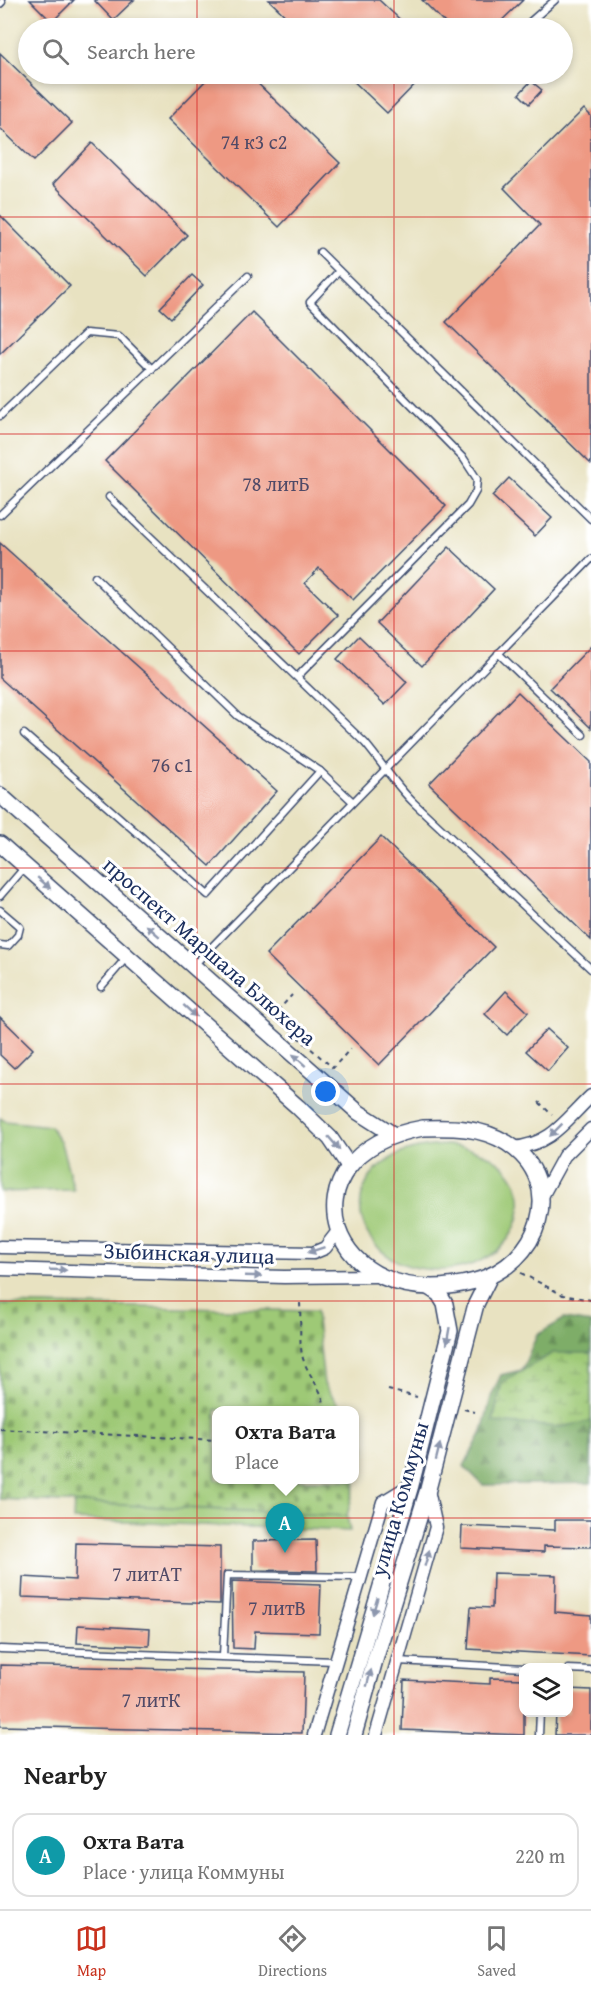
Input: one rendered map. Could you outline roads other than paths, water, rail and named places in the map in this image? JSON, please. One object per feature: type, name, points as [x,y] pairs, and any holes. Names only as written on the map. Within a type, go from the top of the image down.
[{"type":"street","name":"проспект Маршала Блюхера","points":[[0,795],[358,1112],[394,1135]]},
{"type":"street","points":[[0,844],[298,1107],[335,1144],[349,1166]]},
{"type":"street","points":[[513,1148],[536,1145],[549,1137],[591,1095]]},
{"type":"street","points":[[541,1198],[533,1171],[513,1148],[496,1138],[460,1128],[423,1128],[394,1135],[372,1145],[349,1166],[338,1192],[336,1207],[339,1230],[350,1253],[376,1276],[408,1285],[428,1287],[464,1284],[490,1276],[508,1265],[532,1240],[538,1225],[541,1198],[564,1156],[591,1129]]},
{"type":"street","name":"Зыбинская улица","points":[[0,1247],[313,1253],[325,1248],[339,1230]]},
{"type":"street","name":"Зыбинская улица","points":[[0,1269],[284,1277],[376,1276]]},
{"type":"street","name":"улица Коммуны","points":[[354,1735],[428,1489],[476,1304],[490,1276]]},
{"type":"street","name":"улица Коммуны","points":[[337,1735],[411,1485],[450,1331],[446,1304],[440,1294],[428,1287]]},
{"type":"street","points":[[314,1735],[382,1502],[411,1485]]},
{"type":"street","points":[[376,1735],[435,1527],[428,1489]]},
{"type":"lane","points":[[534,18],[555,0]]},
{"type":"lane","points":[[320,252],[591,519]]},
{"type":"lane","points":[[297,677],[468,505],[476,491],[477,479],[464,459],[310,302],[339,271]]},
{"type":"lane","points":[[0,515],[248,276]]},
{"type":"lane","points":[[0,416],[86,333],[119,336],[152,369]]},
{"type":"lane","points":[[109,497],[297,677],[386,768],[395,785],[591,969]]},
{"type":"lane","points":[[193,966],[591,559]]},
{"type":"lane","points":[[584,566],[591,571]]},
{"type":"lane","points":[[94,577],[238,716],[320,771],[353,802]]},
{"type":"lane","points":[[498,653],[584,735]]},
{"type":"lane","points":[[24,734],[208,895],[320,771]]},
{"type":"lane","points":[[0,896],[25,866]]},
{"type":"lane","points":[[0,910],[20,927],[18,935],[8,946],[0,945]]},
{"type":"lane","points":[[101,987],[128,956]]},
{"type":"lane","points":[[223,1656],[228,1575],[360,1577]]},
{"type":"lane","points":[[0,1649],[335,1661]]},
{"type":"lane","points":[[398,1661],[519,1668]]},
{"type":"lane","points":[[573,1669],[591,1670]]},
{"type":"lane","points":[[539,1735],[540,1717]]},
{"type":"place","name":"Охта Вата","points":[[285,1553]]}]
